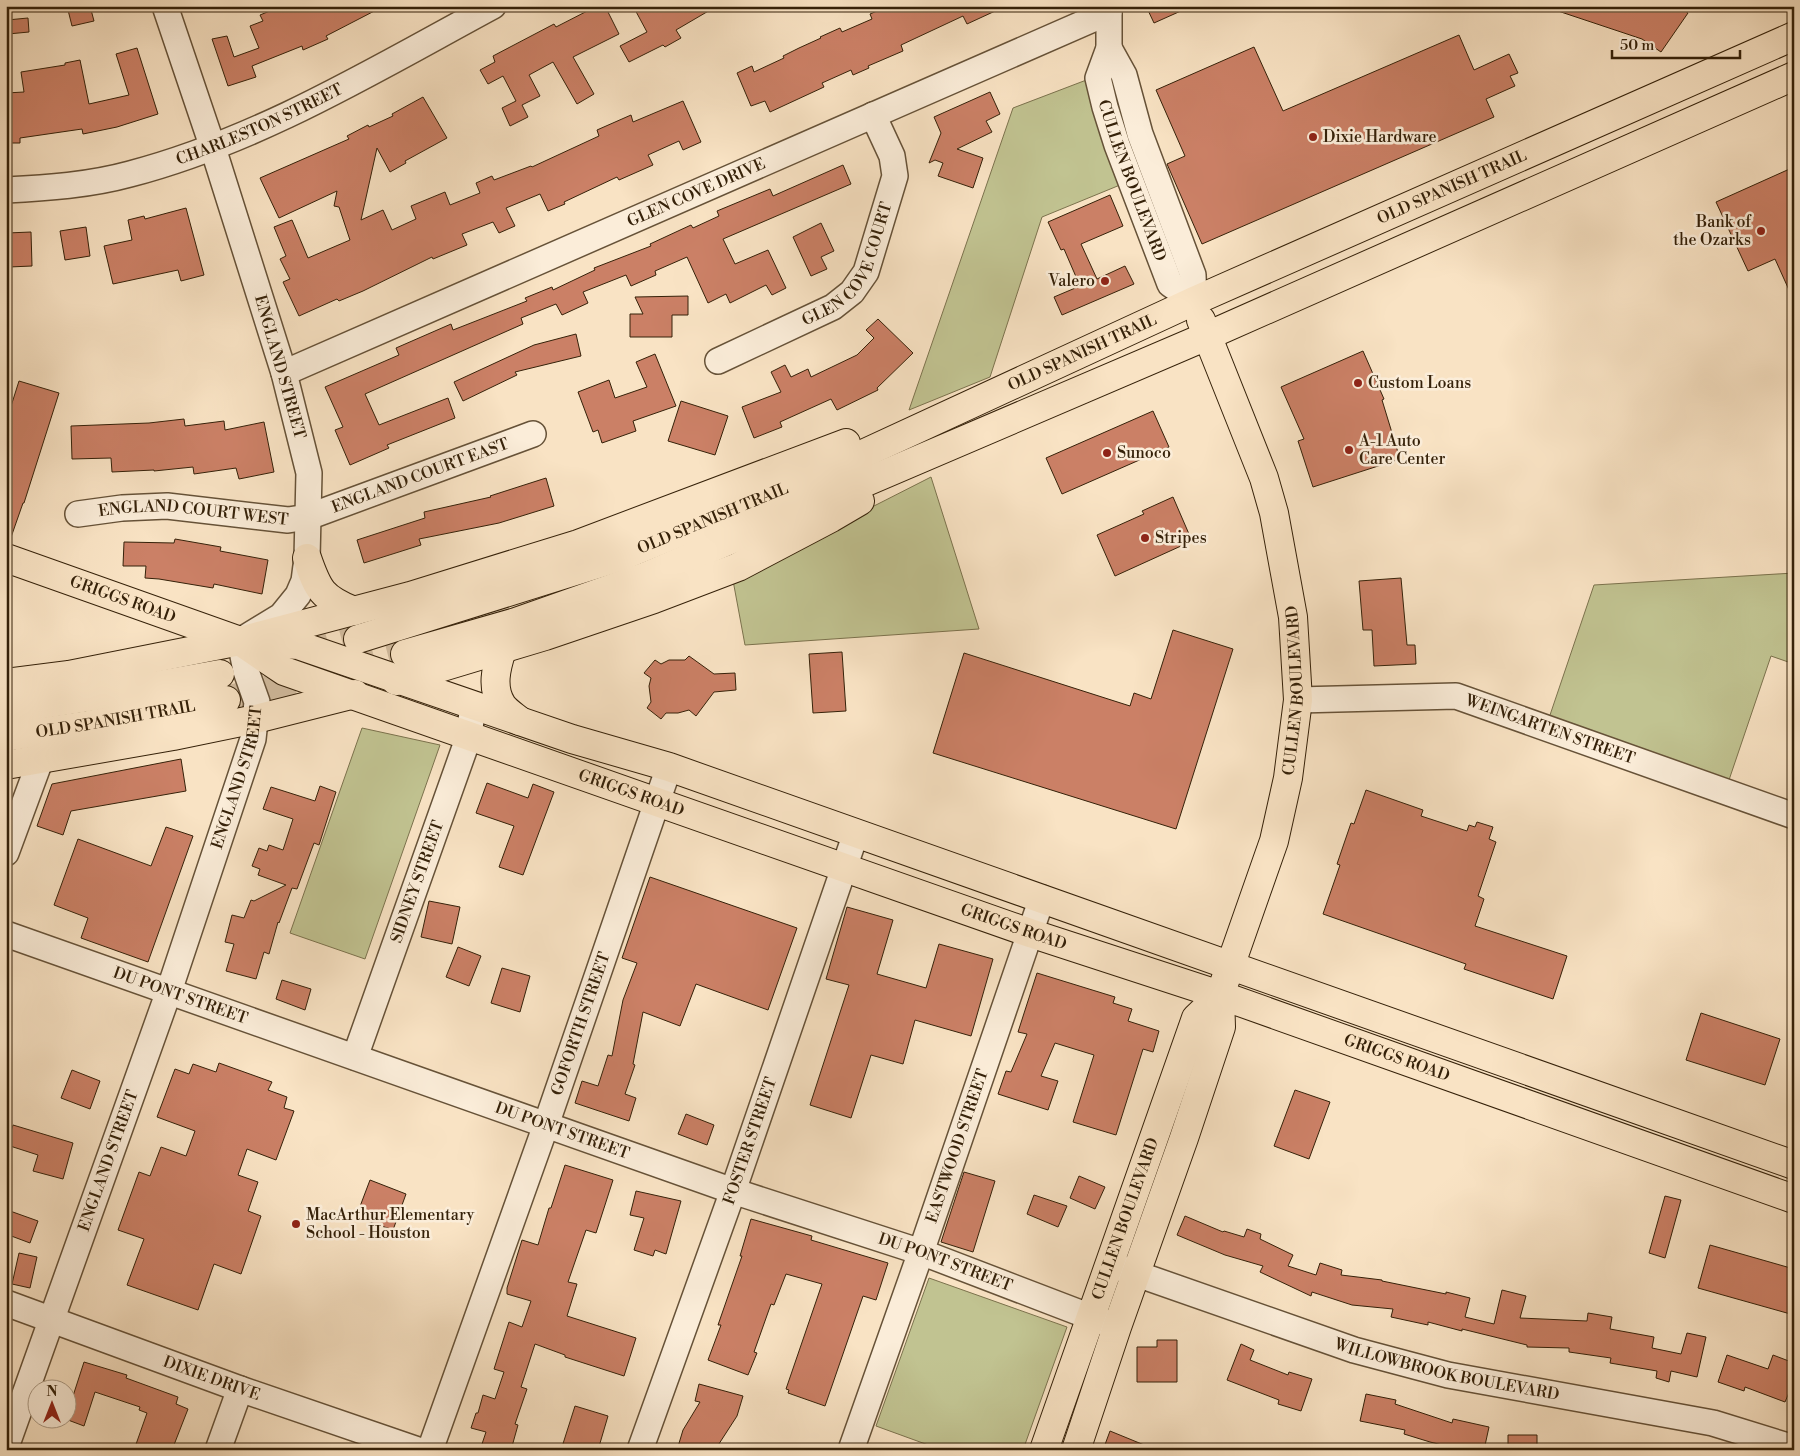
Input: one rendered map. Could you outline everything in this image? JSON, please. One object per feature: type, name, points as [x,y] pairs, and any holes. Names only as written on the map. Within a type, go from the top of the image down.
[{"type":"main road","name":"OLD SPANISH TRAIL","points":[[358,639],[620,557],[813,476],[1194,301],[1794,36]]},
{"type":"main road","name":"OLD SPANISH TRAIL","points":[[403,667],[516,622],[644,578],[1207,336],[1794,76]]},
{"type":"main road","points":[[1613,117],[1625,152]]},
{"type":"main road","points":[[1405,208],[1418,242]]},
{"type":"main road","name":"CULLEN BOULEVARD","points":[[1076,1450],[1222,1027],[1220,995],[1274,841],[1288,778],[1298,700],[1293,617],[1274,513],[1264,478],[1194,301]]},
{"type":"main road","points":[[6,683],[69,675],[240,641],[410,596],[578,544],[849,442],[917,428],[936,453]]},
{"type":"main road","points":[[6,765],[173,736],[256,719],[352,694],[403,667],[502,650],[654,600],[738,567],[832,518],[869,495],[909,464]]},
{"type":"main road","name":"GRIGGS ROAD","points":[[6,558],[240,641],[284,671],[1030,933],[1220,995],[1794,1199]]},
{"type":"main road","points":[[306,558],[315,582],[326,597],[354,611]]},
{"type":"main road","name":"GRIGGS ROAD","points":[[240,641],[298,645],[403,667],[473,705],[572,738],[670,767],[1794,1165]]},
{"type":"main road","points":[[502,650],[496,667],[496,689],[502,705],[520,721]]},
{"type":"main road","name":"OLD SPANISH TRAIL","points":[[6,710],[96,696],[223,687],[88,725],[6,737]]},
{"type":"main road","name":"CULLEN BOULEVARD","points":[[1044,1450],[1196,1018],[1220,995]]},
{"type":"main road","points":[[1470,1083],[1481,1054]]},
{"type":"main road","points":[[1688,1160],[1698,1131]]},
{"type":"street","name":"ENGLAND STREET","points":[[6,1447],[169,991],[253,739],[257,702],[246,670],[240,641],[281,616],[298,595],[304,581],[310,473],[284,373],[213,148],[165,6]]},
{"type":"street","name":"CHARLESTON STREET","points":[[6,190],[55,187],[129,175],[213,148],[286,117],[494,6]]},
{"type":"street","name":"CULLEN BOULEVARD","points":[[1109,9],[1109,48],[1098,78],[1117,145],[1170,284],[1194,301]]},
{"type":"street","name":"GLEN COVE DRIVE","points":[[284,373],[873,115],[1109,9]]},
{"type":"street","name":"GLEN COVE COURT","points":[[718,361],[833,307],[852,292],[866,272],[896,176],[892,156],[873,115]]},
{"type":"street","name":"ENGLAND COURT EAST","points":[[308,517],[533,434]]},
{"type":"street","name":"ENGLAND COURT WEST","points":[[78,514],[122,508],[167,506],[288,520],[308,517]]},
{"type":"street","name":"WEINGARTEN STREET","points":[[1298,700],[1456,696],[1794,816]]},
{"type":"street","name":"SIDNEY STREET","points":[[355,1057],[469,736],[473,705]]},
{"type":"street","points":[[6,853],[40,760]]},
{"type":"street","name":"GOFORTH STREET","points":[[430,1450],[546,1125],[670,767]]},
{"type":"street","name":"FOSTER STREET","points":[[640,1450],[733,1191],[856,833]]},
{"type":"street","name":"EASTWOOD STREET","points":[[851,1450],[1042,898]]},
{"type":"street","name":"DU PONT STREET","points":[[6,934],[733,1191],[921,1252],[1117,1327]]},
{"type":"street","name":"WILLOWBROOK BOULEVARD","points":[[1108,1264],[1354,1350],[1448,1375],[1713,1423],[1794,1448]]},
{"type":"street","name":"DIXIE DRIVE","points":[[6,1303],[240,1389],[418,1450]]},
{"type":"street","points":[[218,1450],[240,1389]]},
{"type":"green space","points":[[1089,79],[1101,138],[1120,185],[1042,217],[990,377],[909,410],[1013,108]]},
{"type":"green space","points":[[931,477],[979,629],[745,645],[732,575],[760,564]]},
{"type":"green space","points":[[1794,573],[1794,664],[1771,656],[1729,780],[1549,718],[1594,585]]},
{"type":"green space","points":[[362,728],[440,745],[365,959],[290,933]]},
{"type":"green space","points":[[929,1278],[1067,1327],[1023,1450],[942,1450],[876,1426]]},
{"type":"building","points":[[67,6],[90,6],[94,21],[72,26]]},
{"type":"building","points":[[282,6],[384,6],[326,36],[328,39],[303,50],[302,46],[252,66],[256,77],[228,86],[212,39],[227,36],[234,57],[259,48],[250,26],[263,21],[260,15]]},
{"type":"building","points":[[597,6],[605,6],[619,34],[573,57],[594,94],[577,104],[553,62],[529,75],[540,96],[522,105],[528,117],[510,126],[502,108],[516,101],[503,76],[488,84],[480,70],[495,62],[493,56],[554,24],[556,27]]},
{"type":"building","points":[[633,6],[717,6],[676,30],[681,38],[629,62],[620,46],[647,32]]},
{"type":"building","points":[[889,6],[1006,6],[967,24],[963,16],[901,45],[903,51],[868,66],[869,68],[853,75],[851,70],[822,83],[824,87],[770,112],[765,101],[751,106],[737,73],[752,66],[754,72],[840,28],[842,32],[872,19],[870,14]]},
{"type":"building","points":[[1146,6],[1192,6],[1154,23]]},
{"type":"building","points":[[1553,6],[1678,6],[1688,13],[1661,52],[1642,39],[1552,9]]},
{"type":"building","points":[[28,18],[29,32],[8,34],[7,20]]},
{"type":"building","name":"Dixie Hardware","points":[[1459,35],[1474,70],[1509,54],[1518,73],[1510,76],[1515,86],[1486,99],[1494,117],[1202,244],[1167,164],[1185,156],[1156,90],[1254,47],[1283,111]]},
{"type":"building","points":[[137,48],[158,114],[117,127],[83,134],[82,129],[20,138],[20,143],[6,143],[6,93],[24,92],[21,72],[65,65],[65,63],[80,60],[89,104],[129,95],[116,54]]},
{"type":"building","points":[[990,92],[1000,114],[986,121],[992,132],[957,149],[983,158],[973,188],[938,176],[943,163],[935,160],[929,163],[941,133],[934,117]]},
{"type":"building","points":[[423,97],[447,138],[405,161],[406,163],[390,172],[377,148],[361,220],[383,210],[392,230],[416,219],[411,206],[445,192],[450,205],[480,193],[476,183],[492,176],[494,180],[532,167],[599,136],[597,130],[631,115],[633,122],[683,101],[701,142],[683,150],[679,141],[648,155],[653,165],[619,180],[617,177],[548,211],[540,194],[506,208],[515,226],[499,233],[493,222],[462,234],[467,245],[433,259],[432,257],[363,291],[339,301],[337,299],[299,316],[283,282],[290,279],[280,259],[286,256],[274,227],[292,220],[308,258],[350,240],[339,207],[334,206],[337,191],[279,218],[260,178],[349,139],[347,136],[368,125],[369,127],[393,116],[392,114]]},
{"type":"building","points":[[843,165],[851,184],[723,239],[735,264],[768,250],[786,288],[772,295],[766,285],[730,303],[726,294],[708,303],[687,257],[655,271],[656,275],[631,286],[626,275],[583,292],[588,303],[562,315],[556,304],[521,318],[523,324],[365,394],[379,425],[448,398],[455,418],[387,445],[389,448],[350,465],[335,430],[343,427],[325,387],[399,355],[396,348],[451,324],[453,330],[527,301],[525,298],[552,287],[553,290],[595,270],[594,268],[651,246],[650,244],[691,225],[693,228],[719,216],[717,211],[770,189],[773,196]]},
{"type":"building","name":"Bank of the Ozarks","points":[[1794,167],[1794,301],[1775,259],[1748,271],[1716,202]]},
{"type":"building","points":[[1110,195],[1123,226],[1081,244],[1097,279],[1125,266],[1134,284],[1062,315],[1054,297],[1080,286],[1064,249],[1061,250],[1048,222]]},
{"type":"building","points":[[186,208],[204,275],[181,281],[178,270],[113,284],[104,246],[132,240],[128,220],[144,216],[145,219]]},
{"type":"building","points":[[821,223],[834,251],[821,257],[827,269],[811,276],[793,237]]},
{"type":"building","points":[[86,227],[90,256],[65,260],[60,231]]},
{"type":"building","points":[[31,232],[32,266],[9,267],[7,233]]},
{"type":"building","points":[[688,296],[688,315],[672,315],[672,337],[630,337],[630,314],[643,314],[635,297]]},
{"type":"building","points":[[878,319],[913,353],[877,388],[878,390],[837,410],[831,399],[780,422],[782,427],[754,438],[742,407],[781,392],[771,372],[785,365],[791,377],[808,369],[811,377],[857,355],[874,338],[866,330]]},
{"type":"building","points":[[576,334],[581,356],[515,372],[517,375],[463,401],[454,382],[534,345]]},
{"type":"building","points":[[1363,351],[1384,399],[1382,400],[1400,459],[1313,487],[1298,441],[1304,439],[1281,387]]},
{"type":"building","points":[[655,354],[676,406],[633,421],[636,431],[602,443],[598,430],[593,432],[578,392],[609,380],[615,398],[647,387],[636,362]]},
{"type":"building","points":[[19,381],[59,393],[24,503],[9,543],[6,543],[6,422]]},
{"type":"building","points":[[681,401],[728,416],[715,455],[668,441]]},
{"type":"building","name":"Sunoco","points":[[1153,411],[1169,447],[1062,494],[1046,458]]},
{"type":"building","points":[[184,419],[185,426],[224,421],[225,430],[264,422],[274,472],[239,479],[236,468],[194,474],[193,467],[154,471],[112,472],[111,458],[72,459],[71,426],[149,423]]},
{"type":"building","points":[[546,478],[554,506],[499,523],[419,539],[421,545],[364,563],[357,540],[425,518],[424,512],[491,497]]},
{"type":"building","name":"Stripes","points":[[1173,497],[1192,541],[1115,576],[1097,535],[1144,514],[1142,511]]},
{"type":"building","points":[[175,539],[221,547],[220,551],[268,560],[262,594],[214,584],[213,588],[145,578],[146,566],[123,566],[124,542],[174,543]]},
{"type":"building","points":[[1401,578],[1407,645],[1415,645],[1416,664],[1374,666],[1372,630],[1363,630],[1359,581]]},
{"type":"building","points":[[1173,630],[1233,649],[1176,829],[933,753],[964,653],[1130,706],[1134,693],[1151,699]]},
{"type":"building","points":[[842,652],[846,711],[813,713],[809,654]]},
{"type":"building","points":[[689,656],[714,674],[735,673],[736,690],[714,692],[696,716],[689,710],[678,713],[666,713],[661,719],[647,708],[651,702],[649,686],[651,678],[644,673],[655,660],[661,664],[669,660],[685,660]]},
{"type":"building","points":[[181,759],[186,791],[71,811],[63,835],[37,826],[52,784]]},
{"type":"building","points":[[487,783],[528,798],[533,784],[554,792],[523,875],[499,867],[514,826],[476,813]]},
{"type":"building","points":[[320,786],[336,792],[319,845],[314,843],[297,889],[292,888],[278,922],[269,954],[264,952],[256,979],[226,971],[234,944],[225,942],[232,915],[244,918],[251,900],[254,901],[286,885],[258,875],[260,869],[252,866],[259,848],[267,851],[269,845],[283,850],[293,819],[263,809],[271,787],[315,801]]},
{"type":"building","points":[[1366,790],[1423,810],[1421,816],[1467,831],[1469,825],[1475,827],[1477,822],[1493,827],[1489,839],[1496,842],[1478,896],[1484,899],[1475,926],[1567,956],[1553,999],[1464,969],[1466,964],[1323,914],[1340,865],[1337,864],[1351,823],[1354,824]]},
{"type":"building","points":[[166,827],[193,836],[148,962],[81,938],[88,918],[54,905],[78,839],[151,866]]},
{"type":"building","points":[[650,877],[797,928],[768,1010],[696,984],[680,1026],[643,1012],[633,1064],[635,1065],[625,1094],[636,1098],[629,1121],[575,1103],[582,1081],[598,1086],[608,1055],[612,1056],[623,1000],[637,963],[622,958]]},
{"type":"building","points":[[429,901],[460,907],[452,944],[421,937]]},
{"type":"building","points":[[847,907],[893,920],[877,974],[926,988],[939,944],[993,959],[971,1036],[915,1020],[903,1064],[871,1055],[851,1118],[810,1105],[849,985],[826,979]]},
{"type":"building","points":[[458,947],[481,956],[469,986],[446,977]]},
{"type":"building","points":[[502,968],[530,976],[520,1012],[491,1003]]},
{"type":"building","points":[[1037,973],[1115,997],[1113,1003],[1132,1009],[1128,1021],[1159,1031],[1153,1052],[1143,1049],[1116,1135],[1073,1122],[1094,1055],[1055,1043],[1041,1076],[1058,1081],[1048,1110],[998,1094],[1006,1071],[1011,1072],[1027,1034],[1018,1032]]},
{"type":"building","points":[[282,980],[311,989],[305,1010],[276,999]]},
{"type":"building","points":[[1701,1013],[1780,1039],[1765,1085],[1686,1060]]},
{"type":"building","points":[[219,1063],[272,1082],[268,1090],[287,1097],[284,1108],[294,1111],[276,1160],[247,1149],[238,1175],[258,1182],[248,1211],[261,1216],[241,1274],[214,1264],[198,1310],[127,1285],[144,1239],[118,1230],[139,1172],[150,1176],[161,1147],[186,1156],[195,1131],[157,1117],[175,1069],[189,1074],[193,1064],[216,1072]]},
{"type":"building","points":[[72,1070],[100,1081],[90,1109],[61,1098]]},
{"type":"building","points":[[1295,1090],[1330,1102],[1309,1159],[1274,1146]]},
{"type":"building","points":[[686,1114],[714,1125],[707,1145],[678,1134]]},
{"type":"building","points":[[13,1125],[73,1143],[63,1179],[33,1171],[38,1155],[7,1145]]},
{"type":"building","points":[[565,1165],[613,1180],[596,1233],[586,1230],[568,1282],[577,1284],[567,1316],[636,1338],[624,1376],[565,1357],[565,1355],[535,1344],[521,1387],[527,1389],[515,1424],[518,1425],[511,1450],[480,1450],[486,1432],[471,1428],[476,1413],[478,1413],[483,1395],[495,1399],[504,1372],[494,1369],[509,1322],[522,1327],[531,1301],[507,1294],[507,1288],[522,1240],[538,1245]]},
{"type":"building","points":[[964,1172],[995,1181],[973,1252],[941,1242]]},
{"type":"building","points":[[1079,1176],[1105,1187],[1095,1209],[1070,1198]]},
{"type":"building","points":[[370,1180],[406,1194],[393,1230],[356,1217]]},
{"type":"building","points":[[636,1191],[681,1201],[666,1254],[655,1250],[653,1256],[634,1250],[644,1218],[630,1215]]},
{"type":"building","points":[[1034,1195],[1067,1206],[1058,1227],[1027,1214]]},
{"type":"building","points":[[1665,1196],[1681,1200],[1665,1258],[1649,1253]]},
{"type":"building","points":[[10,1211],[38,1221],[30,1243],[6,1234],[6,1220]]},
{"type":"building","points":[[1185,1216],[1223,1232],[1244,1237],[1247,1229],[1261,1234],[1260,1239],[1293,1255],[1288,1266],[1316,1275],[1320,1263],[1342,1270],[1341,1275],[1382,1280],[1470,1298],[1465,1317],[1494,1324],[1502,1290],[1526,1296],[1520,1318],[1587,1321],[1588,1313],[1612,1317],[1610,1329],[1654,1337],[1652,1348],[1681,1354],[1687,1333],[1706,1337],[1697,1377],[1671,1371],[1669,1382],[1656,1378],[1657,1371],[1610,1363],[1611,1358],[1569,1352],[1569,1348],[1527,1347],[1527,1345],[1462,1329],[1462,1331],[1428,1322],[1428,1325],[1391,1317],[1393,1309],[1352,1305],[1312,1292],[1311,1296],[1260,1272],[1263,1266],[1225,1255],[1177,1235]]},
{"type":"building","points":[[751,1219],[812,1236],[811,1240],[888,1263],[876,1300],[863,1296],[825,1406],[788,1393],[789,1390],[786,1389],[822,1284],[786,1274],[774,1305],[771,1304],[754,1352],[757,1353],[748,1375],[708,1360],[721,1325],[718,1325],[742,1256],[740,1256]]},
{"type":"building","points":[[1710,1245],[1794,1269],[1794,1315],[1698,1288]]},
{"type":"building","points":[[19,1253],[37,1257],[30,1288],[12,1284]]},
{"type":"building","points":[[1157,1340],[1177,1340],[1177,1382],[1137,1382],[1137,1347],[1157,1347]]},
{"type":"building","points":[[1241,1344],[1254,1350],[1250,1360],[1288,1375],[1289,1372],[1312,1379],[1301,1411],[1278,1404],[1279,1400],[1227,1380]]},
{"type":"building","points":[[1727,1355],[1768,1369],[1773,1355],[1794,1363],[1794,1381],[1785,1402],[1745,1387],[1744,1391],[1718,1382]]},
{"type":"building","points":[[84,1362],[127,1375],[126,1378],[178,1397],[176,1404],[188,1409],[172,1450],[134,1450],[147,1413],[139,1410],[140,1407],[95,1392],[84,1426],[78,1424],[78,1381]]},
{"type":"building","points":[[699,1384],[743,1396],[737,1416],[715,1450],[677,1450],[683,1430],[700,1402],[695,1401]]},
{"type":"building","points":[[1366,1394],[1396,1400],[1395,1404],[1452,1423],[1453,1419],[1489,1427],[1484,1450],[1463,1450],[1404,1434],[1405,1430],[1360,1421]]},
{"type":"building","points":[[575,1406],[608,1416],[598,1450],[561,1450]]},
{"type":"building","points":[[1110,1431],[1154,1449],[1154,1450],[1103,1450]]},
{"type":"building","points":[[1508,1435],[1537,1435],[1537,1450],[1508,1450]]},
{"type":"tunnel","points":[[302,654],[358,639]]},
{"type":"tunnel","points":[[226,700],[405,654]]},
{"type":"place","name":"Dixie Hardware","points":[[1313,137]]},
{"type":"place","name":"Bank of the Ozarks","points":[[1761,231]]},
{"type":"place","name":"Valero","points":[[1105,281]]},
{"type":"place","name":"Custom Loans","points":[[1358,383]]},
{"type":"place","name":"A-1 Auto Care Center","points":[[1349,450]]},
{"type":"place","name":"Sunoco","points":[[1107,453]]},
{"type":"place","name":"Stripes","points":[[1145,538]]},
{"type":"place","name":"MacArthur Elementary School - Houston","points":[[296,1224]]}]
